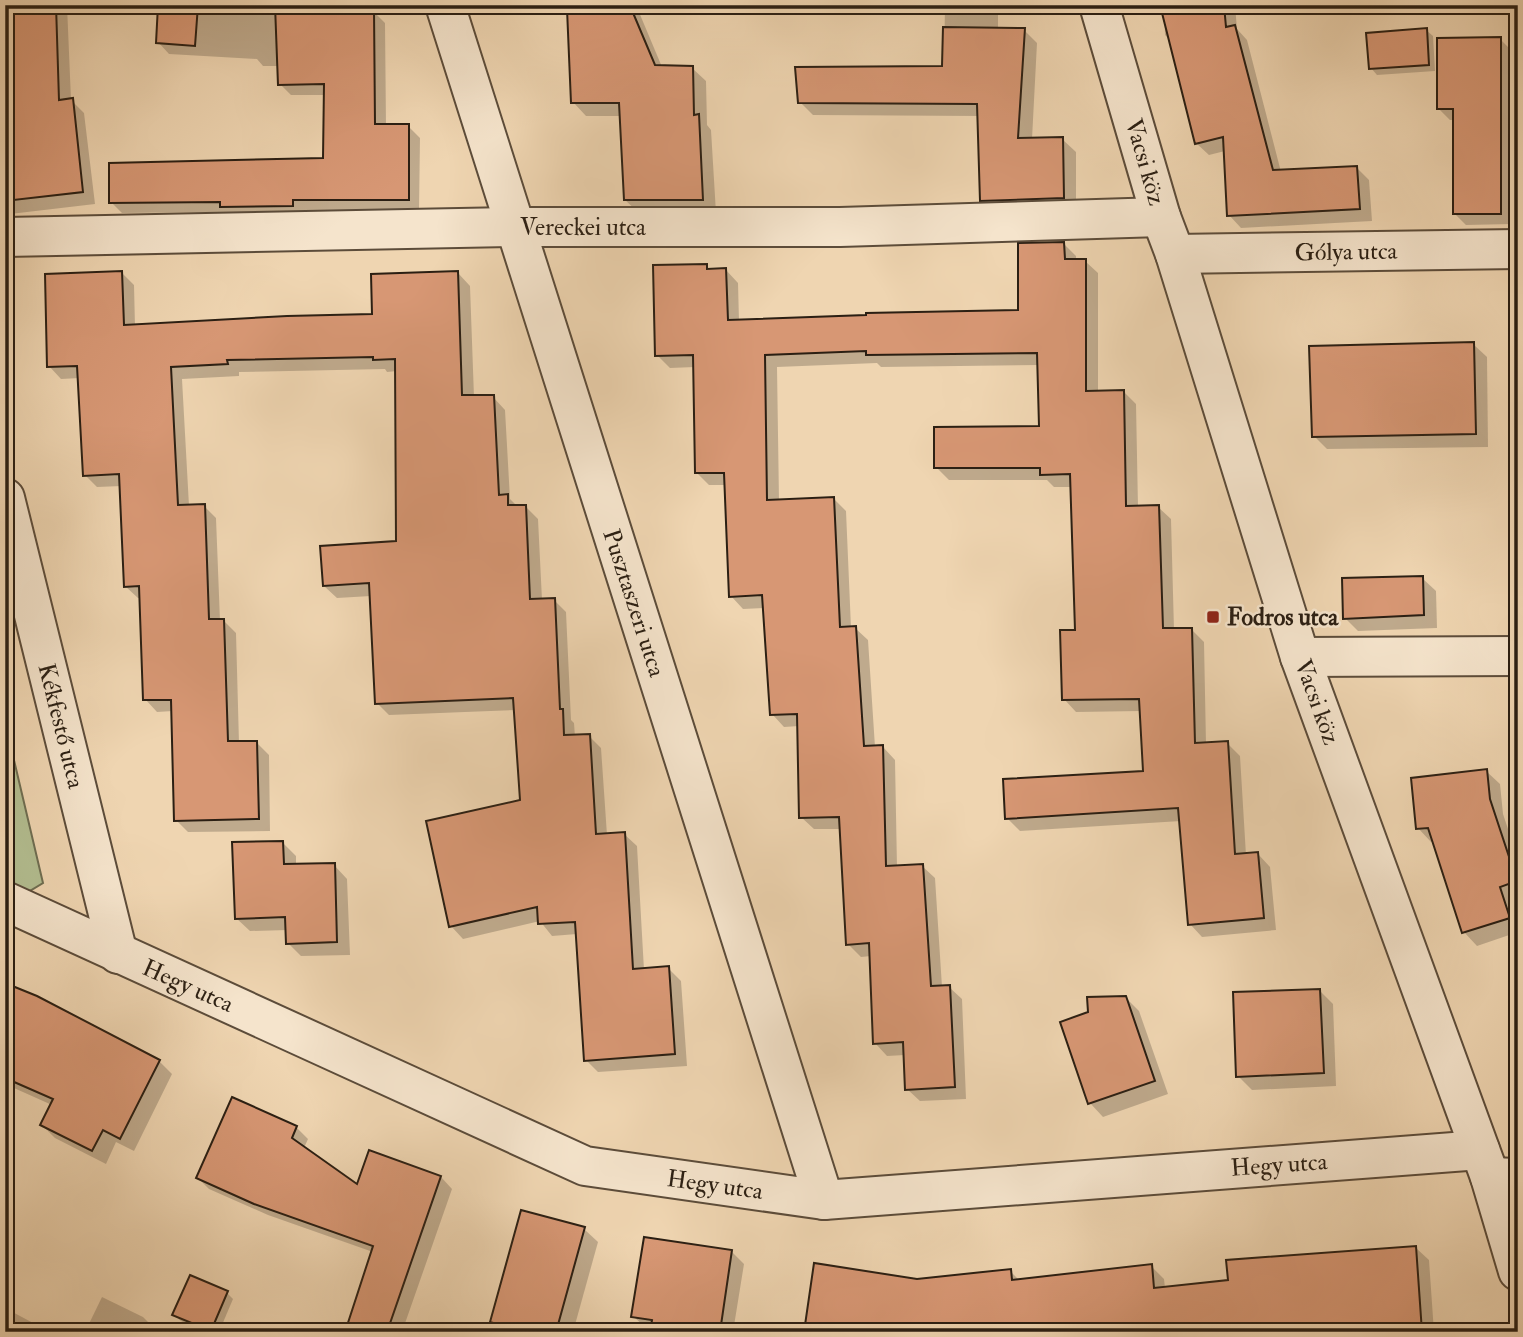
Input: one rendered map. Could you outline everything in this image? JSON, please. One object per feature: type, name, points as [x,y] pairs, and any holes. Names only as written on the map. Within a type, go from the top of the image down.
[{"type":"street","name":"Pusztaszeri utca","points":[[445,5],[824,1200]]},
{"type":"street","name":"Vacsi köz","points":[[1099,5],[1161,217],[1175,254],[1300,657],[1496,1168],[1518,1271]]},
{"type":"street","name":"Vereckei utca","points":[[5,237],[514,227],[840,227],[1161,217]]},
{"type":"street","name":"Gólya utca","points":[[1175,254],[1518,249]]},
{"type":"street","name":"Kékfestő utca","points":[[5,498],[118,954]]},
{"type":"street","points":[[1300,657],[1518,656]]},
{"type":"street","name":"Hegy utca","points":[[5,901],[585,1166],[824,1200],[1496,1168]]},
{"type":"green space","points":[[5,722],[43,883],[18,898],[5,892]]},
{"type":"building","points":[[5,5],[56,5],[59,100],[73,98],[83,192],[5,201]]},
{"type":"building","points":[[158,5],[198,5],[195,46],[156,43]]},
{"type":"building","points":[[275,5],[343,5],[343,10],[374,10],[375,124],[409,124],[409,200],[293,200],[293,206],[220,207],[220,202],[109,203],[109,163],[323,158],[324,84],[278,85]]},
{"type":"building","points":[[1160,5],[1224,5],[1226,27],[1235,25],[1273,170],[1357,166],[1360,209],[1227,216],[1223,137],[1195,144]]},
{"type":"building","points":[[631,8],[655,65],[693,66],[694,115],[699,114],[703,200],[624,200],[619,103],[571,103],[567,9]]},
{"type":"building","points":[[943,27],[1025,28],[1018,138],[1063,137],[1064,198],[980,201],[977,104],[798,103],[795,67],[942,66]]},
{"type":"building","points":[[1427,28],[1429,65],[1369,69],[1366,33]]},
{"type":"building","points":[[1501,37],[1501,214],[1453,214],[1453,109],[1437,109],[1437,38]]},
{"type":"building","points":[[1064,242],[1065,259],[1086,259],[1086,391],[1124,390],[1126,506],[1159,505],[1163,628],[1192,628],[1195,743],[1228,741],[1235,854],[1258,852],[1264,918],[1188,925],[1178,808],[1005,819],[1003,779],[1143,771],[1139,699],[1062,700],[1060,630],[1075,630],[1070,474],[1040,475],[1040,468],[934,468],[934,427],[1039,426],[1037,353],[866,355],[866,351],[765,355],[767,500],[834,497],[840,627],[856,626],[864,746],[883,745],[886,866],[923,864],[931,986],[950,985],[955,1087],[905,1090],[903,1042],[873,1044],[869,943],[846,945],[839,817],[799,818],[797,714],[770,715],[762,595],[729,597],[724,473],[695,473],[693,355],[655,356],[653,265],[707,264],[707,269],[726,268],[728,320],[866,313],[1018,310],[1018,243]]},
{"type":"building","points":[[122,271],[124,325],[372,314],[371,274],[458,271],[462,395],[494,395],[499,495],[508,494],[508,505],[526,505],[530,599],[555,598],[560,709],[563,709],[564,735],[590,734],[596,834],[625,832],[633,969],[669,966],[675,1054],[584,1061],[575,922],[538,924],[537,907],[449,927],[426,821],[520,800],[513,698],[375,704],[369,583],[323,586],[320,546],[396,541],[395,359],[373,360],[373,357],[227,360],[228,364],[171,367],[178,505],[205,504],[209,619],[224,619],[228,741],[257,741],[259,819],[174,821],[171,700],[143,700],[139,586],[124,587],[119,474],[83,476],[77,366],[47,367],[45,274]]},
{"type":"building","points":[[1474,342],[1476,434],[1312,437],[1309,346]]},
{"type":"building","points":[[1423,576],[1424,615],[1343,619],[1342,578]]},
{"type":"building","points":[[1487,769],[1490,799],[1517,881],[1500,887],[1510,918],[1462,933],[1428,828],[1416,829],[1411,778]]},
{"type":"building","points":[[283,841],[284,864],[335,863],[337,942],[286,944],[285,917],[235,919],[232,842]]},
{"type":"building","points":[[5,983],[37,996],[160,1060],[120,1139],[103,1130],[92,1151],[40,1125],[53,1099],[5,1078]]},
{"type":"building","points":[[1320,989],[1324,1073],[1236,1077],[1233,992]]},
{"type":"building","points":[[1126,996],[1155,1081],[1088,1104],[1060,1022],[1088,1012],[1087,997]]},
{"type":"building","points":[[232,1097],[297,1126],[292,1138],[357,1184],[369,1150],[441,1176],[387,1332],[345,1332],[373,1246],[254,1204],[196,1178]]},
{"type":"building","points":[[521,1210],[585,1227],[556,1332],[523,1332],[490,1322]]},
{"type":"building","points":[[644,1237],[732,1250],[720,1332],[650,1332],[652,1320],[631,1317]]},
{"type":"building","points":[[1416,1246],[1422,1332],[804,1332],[814,1263],[917,1279],[1011,1269],[1012,1280],[1152,1264],[1154,1288],[1228,1280],[1226,1260]]},
{"type":"building","points":[[190,1275],[228,1291],[211,1331],[172,1315]]},
{"type":"place","name":"Fodros utca","points":[[1213,617]]}]
